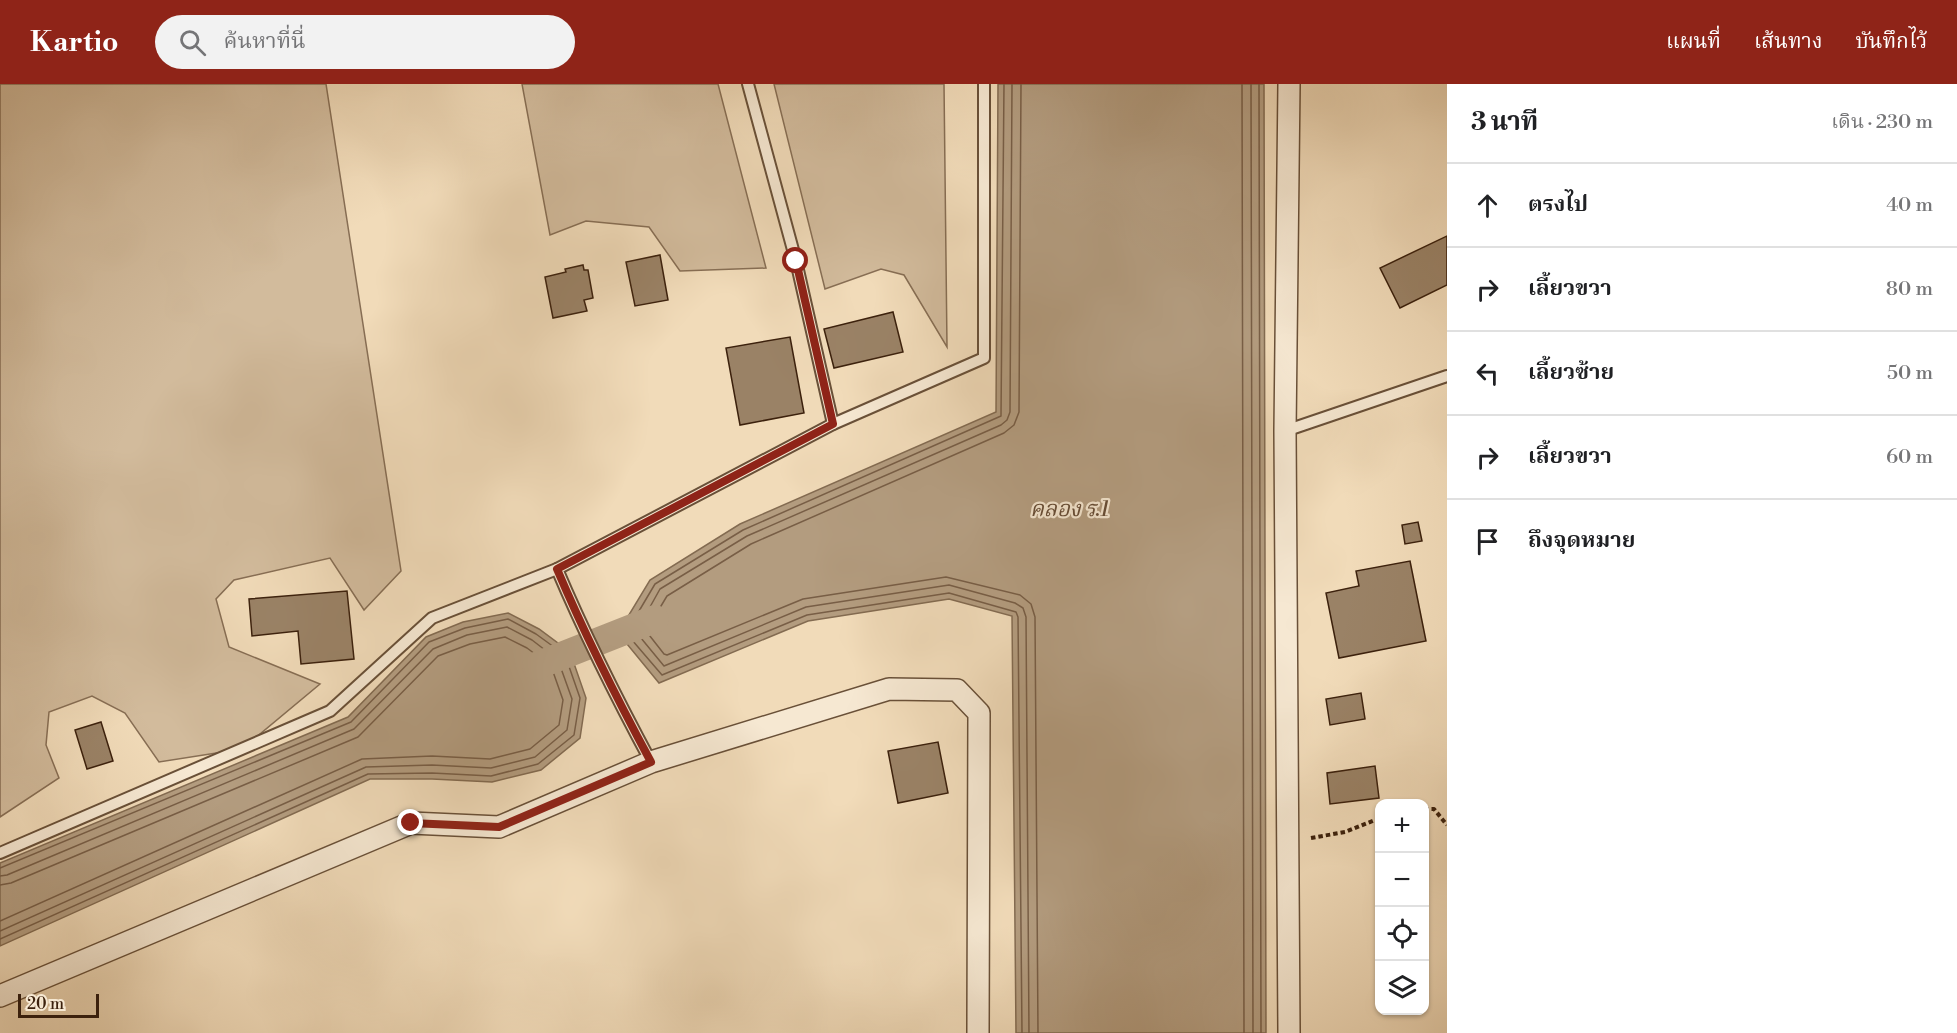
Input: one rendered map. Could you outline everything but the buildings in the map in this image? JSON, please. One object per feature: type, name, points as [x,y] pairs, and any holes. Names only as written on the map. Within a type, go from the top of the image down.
[{"type":"street","points":[[1288,84],[1285,431],[1289,1033]]},
{"type":"street","points":[[0,996],[411,823],[499,827],[651,762],[889,689],[957,690],[979,713],[978,1033]]},
{"type":"lane","points":[[748,84],[796,261],[833,424]]},
{"type":"lane","points":[[0,853],[330,711],[432,618],[557,569],[833,424],[984,358],[984,84]]},
{"type":"lane","points":[[1285,431],[1447,376]]},
{"type":"lane","points":[[557,569],[623,711],[651,762]]},
{"type":"path","points":[[1429,809],[1434,809],[1447,825]]},
{"type":"path","points":[[1288,843],[1345,832],[1375,820]]},
{"type":"shaded area","points":[[0,84],[326,84],[401,571],[364,610],[330,558],[234,580],[216,599],[229,647],[320,684],[242,749],[159,762],[125,713],[92,696],[49,712],[46,745],[59,778],[0,817]]},
{"type":"shaded area","points":[[522,84],[718,84],[766,268],[680,271],[649,227],[586,221],[550,235]]},
{"type":"shaded area","points":[[774,84],[944,84],[947,347],[904,275],[881,269],[825,289]]},
{"type":"water","name":"คลอง ร.1","points":[[998,84],[1264,84],[1266,1033],[1016,1033],[1012,616],[949,599],[808,621],[659,683],[618,633],[650,580],[740,524],[996,412]]},
{"type":"water","points":[[508,613],[539,629],[570,652],[586,698],[580,738],[541,770],[492,782],[370,779],[0,946],[0,863],[348,717],[426,637],[463,622]]},
{"type":"waterway","points":[[536,666],[655,619]]},
{"type":"route","points":[[411,823],[499,827],[651,762],[623,711],[557,569],[833,424],[796,261]]}]
